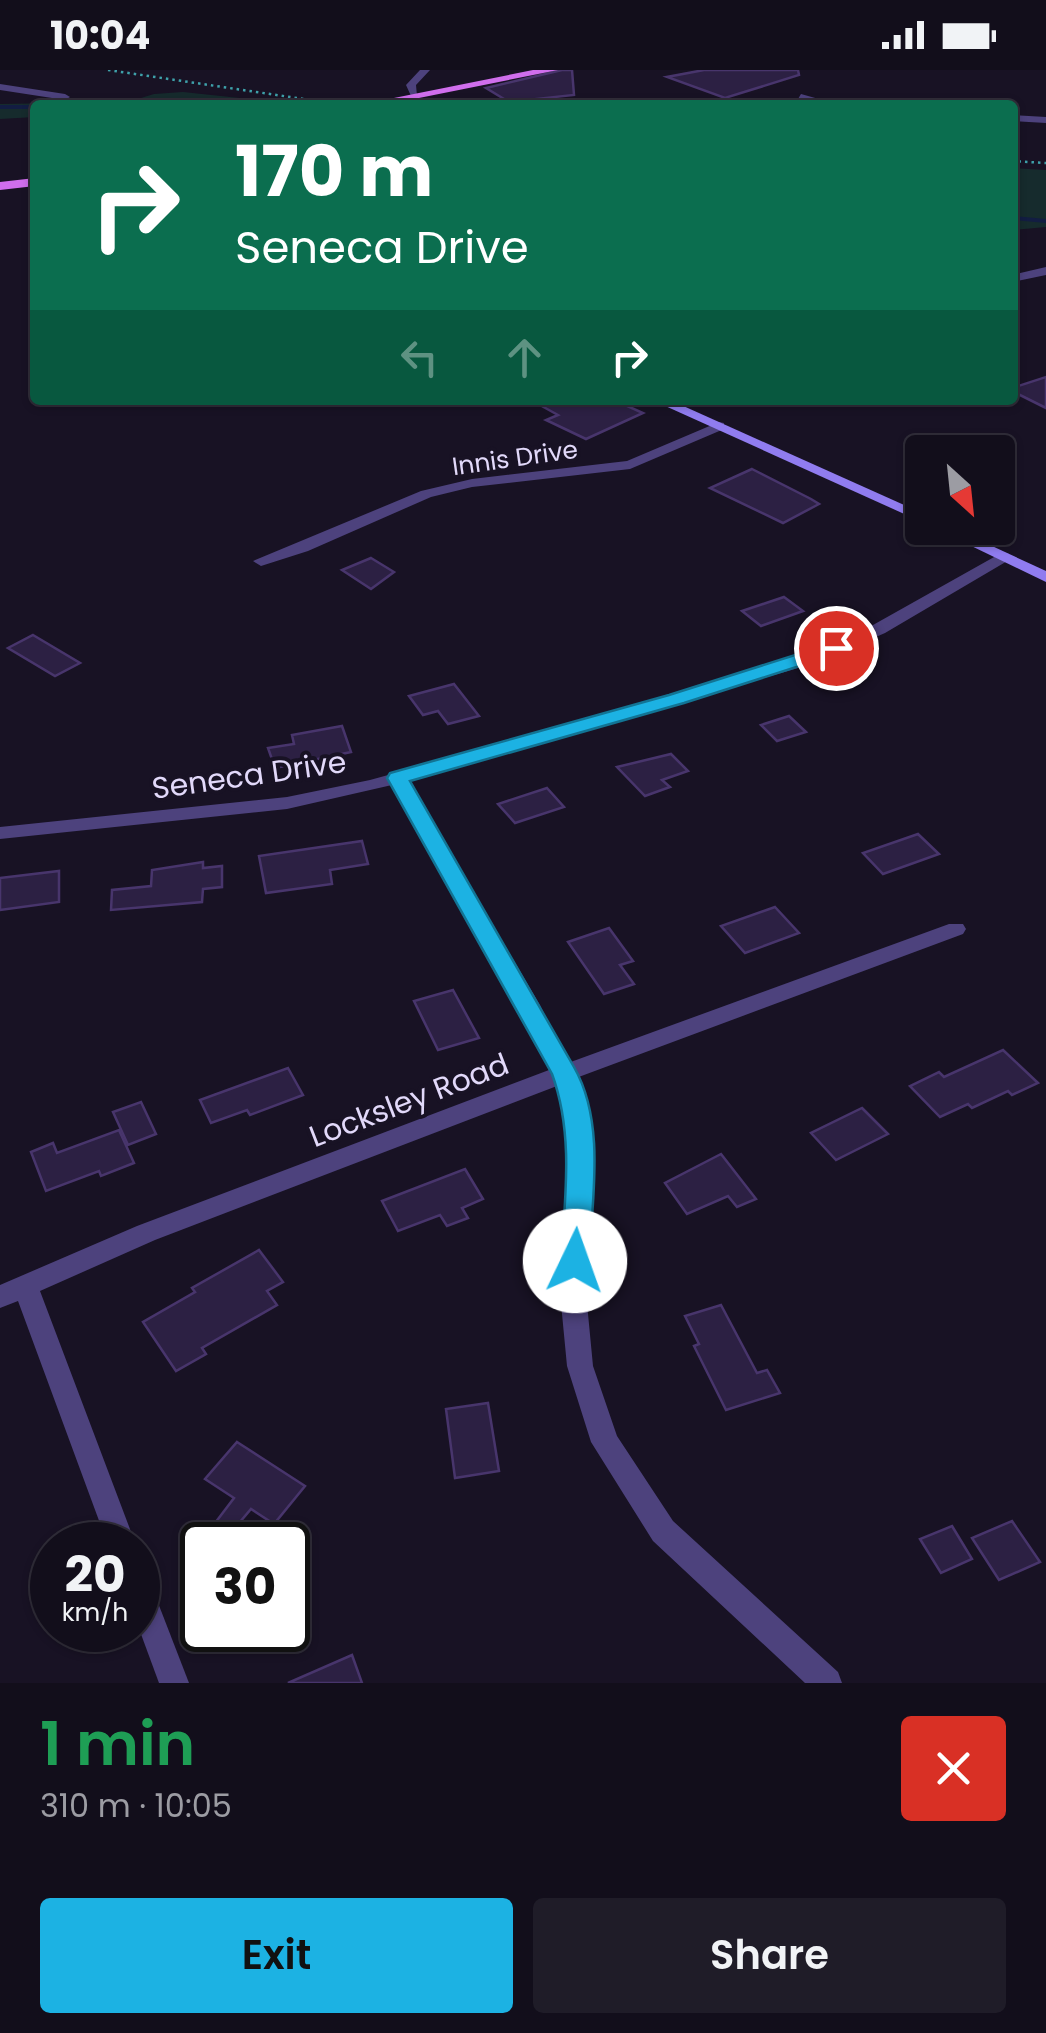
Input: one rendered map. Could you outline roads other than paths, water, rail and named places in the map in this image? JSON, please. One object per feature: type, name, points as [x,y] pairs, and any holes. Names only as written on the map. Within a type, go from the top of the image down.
[{"type":"main road","points":[[387,100],[552,70]]},
{"type":"main road","points":[[0,186],[30,183]]},
{"type":"street","points":[[414,94],[411,85],[425,70]]},
{"type":"street","points":[[0,87],[65,97]]},
{"type":"street","points":[[800,97],[811,100]]},
{"type":"street","points":[[1018,118],[1046,120]]},
{"type":"street","points":[[1018,278],[1046,272]]},
{"type":"street","points":[[671,405],[905,510]]},
{"type":"street","name":"Innis Drive","points":[[261,561],[302,548],[426,494],[472,483],[630,465],[719,426]]},
{"type":"street","points":[[978,545],[1046,577]]},
{"type":"street","name":"Seneca Drive","points":[[0,833],[287,803],[397,778],[813,658],[878,630],[1003,557]]},
{"type":"street","points":[[397,778],[565,1074],[575,1100],[581,1164],[573,1293],[580,1366],[605,1442],[664,1532],[826,1683]]},
{"type":"street","name":"Locksley Road","points":[[13,1291],[146,1233],[956,928]]},
{"type":"street","points":[[13,1291],[112,1522]]},
{"type":"street","points":[[160,1646],[174,1683]]},
{"type":"waterway","points":[[0,107],[30,107]]},
{"type":"waterway","points":[[1018,219],[1046,221]]}]
